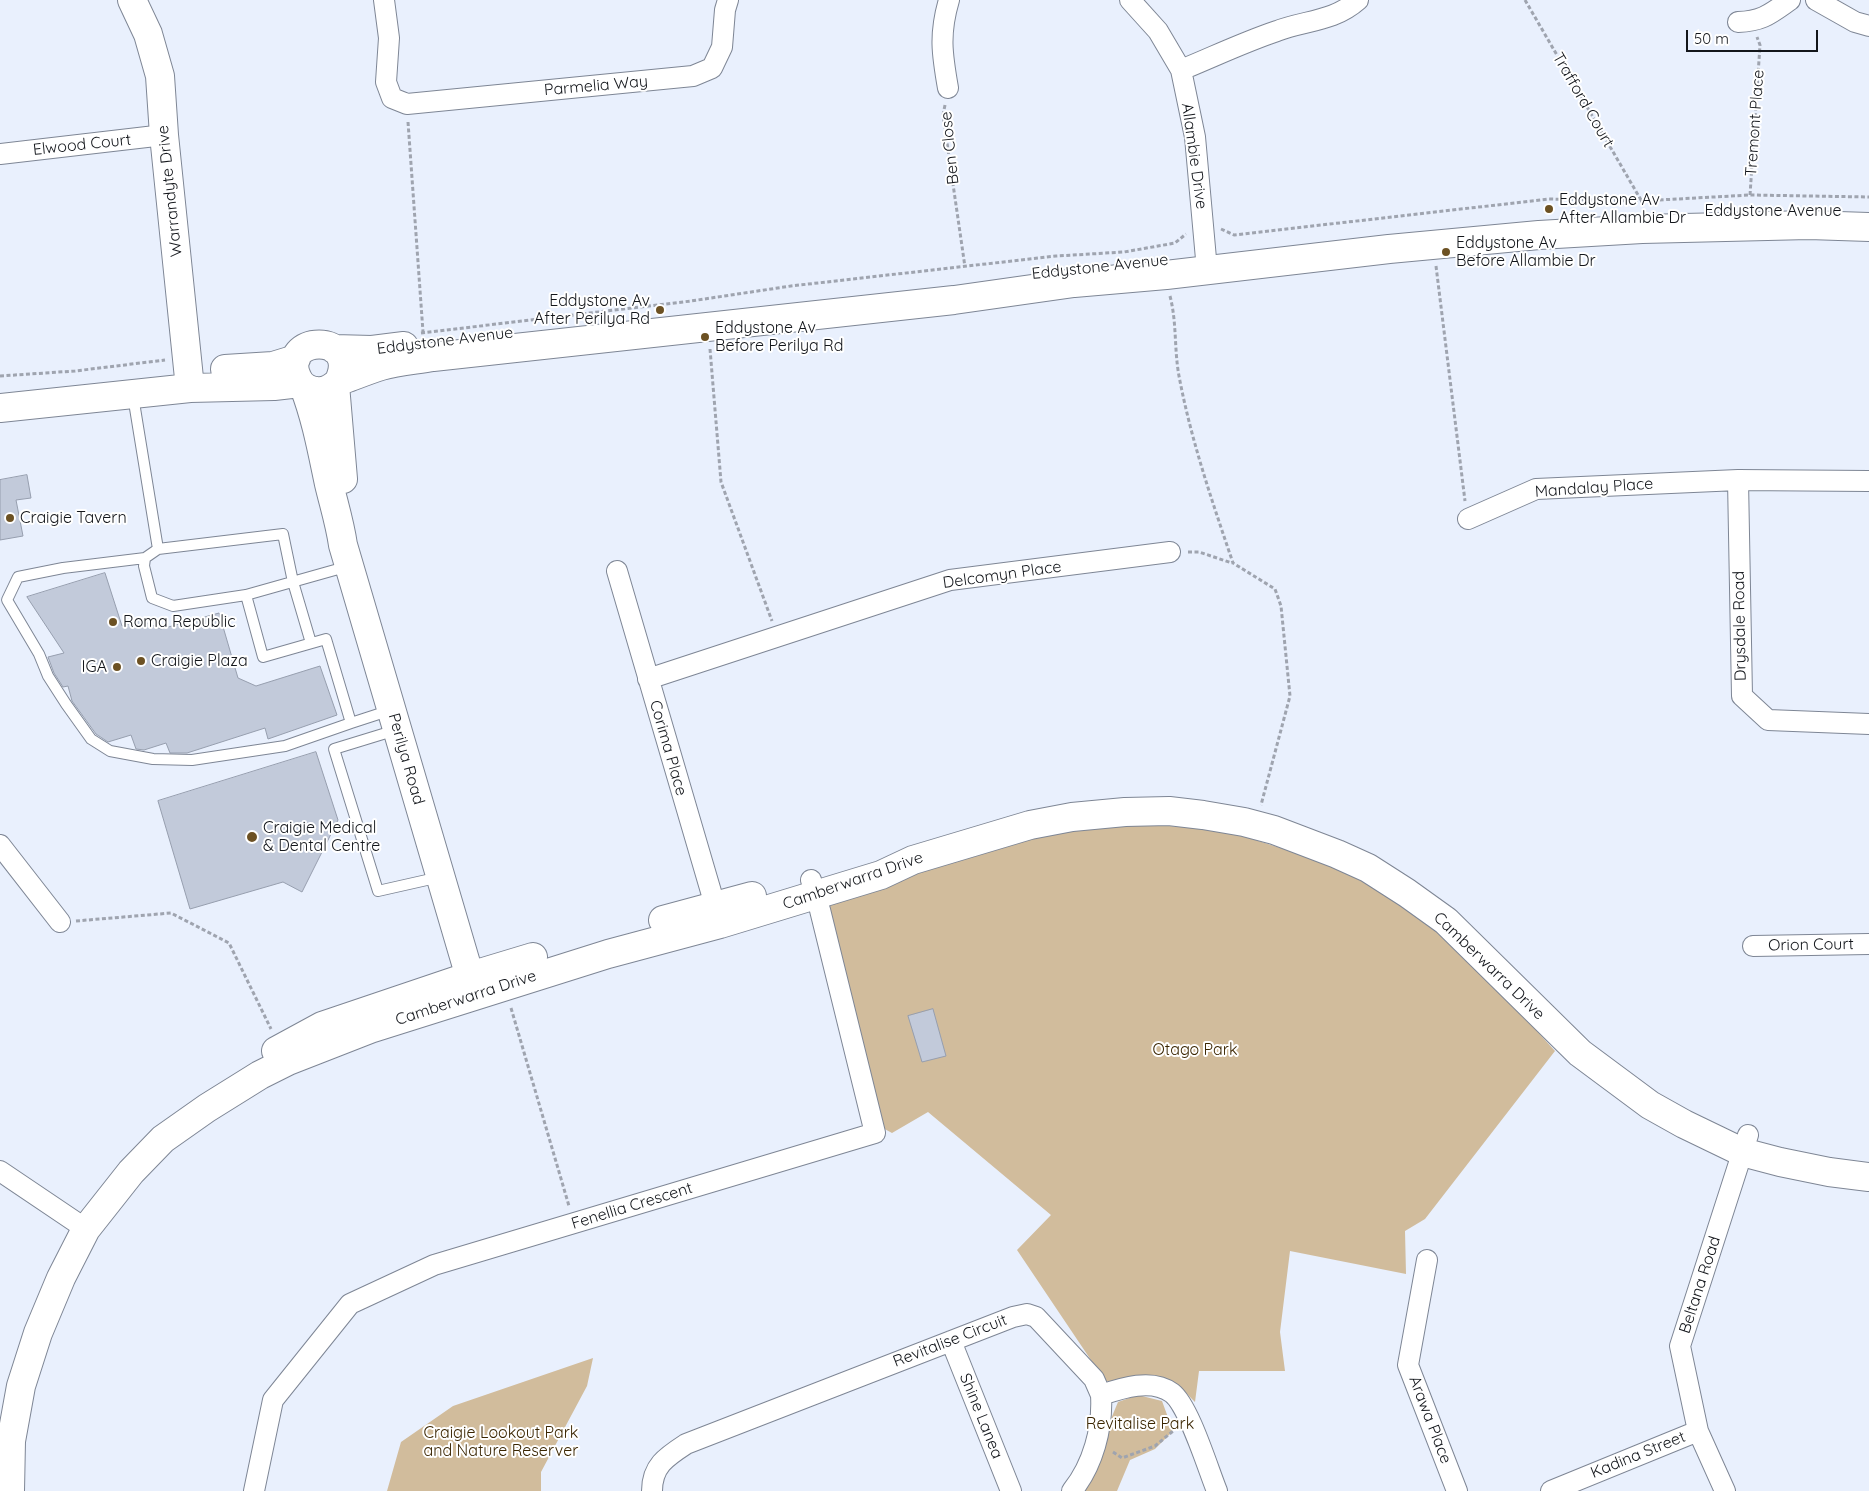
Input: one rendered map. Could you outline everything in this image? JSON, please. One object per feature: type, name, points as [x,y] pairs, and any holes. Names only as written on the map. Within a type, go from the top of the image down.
[{"type":"street","name":"Warrandyte Drive","points":[[132,0],[148,34],[160,76],[181,373]]},
{"type":"street","points":[[384,0],[389,38],[386,82],[392,98],[407,104]]},
{"type":"street","name":"Parmelia Way","points":[[407,104],[693,76],[712,68],[716,61],[722,47],[724,10],[728,0]]},
{"type":"street","name":"Ben Close","points":[[948,88],[942,51],[943,20],[949,0]]},
{"type":"street","name":"Allambie Drive","points":[[1130,0],[1158,31],[1181,70],[1195,137],[1205,252]]},
{"type":"street","points":[[1181,70],[1278,30],[1329,17],[1352,6],[1358,0]]},
{"type":"street","points":[[1745,22],[1766,17],[1790,0]]},
{"type":"street","points":[[1816,0],[1856,22],[1869,26]]},
{"type":"street","name":"Elwood Court","points":[[0,154],[164,135]]},
{"type":"street","name":"Eddystone Avenue","points":[[334,349],[372,350],[1205,252],[1539,219],[1651,213],[1785,210],[1869,211]]},
{"type":"street","name":"Eddystone Avenue","points":[[337,383],[382,366],[433,357],[954,300],[1074,283],[1205,252],[1389,249],[1548,234],[1642,229],[1809,225],[1869,227]]},
{"type":"street","points":[[315,344],[325,344],[339,354],[343,367],[337,383],[320,392],[300,376],[306,347],[315,344]]},
{"type":"street","points":[[0,392],[181,373],[274,386],[300,376]]},
{"type":"street","points":[[0,408],[133,393],[181,373]]},
{"type":"street","name":"Perilya Road","points":[[300,376],[312,410],[340,523],[343,545],[473,986]]},
{"type":"street","name":"Perilya Road","points":[[337,383],[345,495],[340,523]]},
{"type":"street","name":"Mandalay Place","points":[[1468,519],[1536,489],[1738,480],[1869,481]]},
{"type":"street","name":"Drysdale Road","points":[[1738,480],[1742,696],[1768,720],[1869,724]]},
{"type":"street","name":"Delcomyn Place","points":[[648,679],[778,638],[950,580],[1170,552]]},
{"type":"street","name":"Corima Place","points":[[617,571],[717,915]]},
{"type":"street","name":"Camberwarra Drive","points":[[813,888],[881,855],[1062,802],[1140,795],[1192,799],[1292,820],[1336,836],[1368,852],[1432,891],[1495,945],[1584,1036],[1612,1061],[1651,1088],[1745,1144],[1780,1162],[1829,1172],[1869,1177]]},
{"type":"street","name":"Camberwarra Drive","points":[[0,1413],[3,1394],[15,1353],[35,1299],[48,1270],[80,1226],[163,1139],[207,1108],[260,1075],[473,986],[608,954],[717,915],[813,888],[881,875],[921,858],[1030,825],[1072,817],[1125,812],[1168,811],[1244,822],[1305,841],[1368,868],[1407,892],[1446,921],[1580,1053],[1650,1105],[1684,1124],[1745,1144],[1869,1160]]},
{"type":"street","points":[[0,845],[60,922]]},
{"type":"street","name":"Fenellia Crescent","points":[[254,1491],[273,1400],[350,1304],[434,1265],[875,1133],[813,888]]},
{"type":"street","name":"Orion Court","points":[[1753,946],[1869,944]]},
{"type":"street","name":"Beltana Road","points":[[1725,1491],[1698,1431],[1680,1346],[1737,1174],[1745,1144]]},
{"type":"street","points":[[0,1171],[80,1226]]},
{"type":"street","name":"Camberwarra Drive","points":[[10,1491],[6,1440],[38,1333],[80,1226]]},
{"type":"street","name":"Arawa Place","points":[[1427,1260],[1408,1365],[1457,1491]]},
{"type":"street","name":"Revitalise Circuit","points":[[652,1491],[652,1478],[661,1464],[673,1452],[686,1444],[1013,1316],[1027,1314],[1036,1317],[1094,1379],[1101,1395]]},
{"type":"street","name":"Shine Lanea","points":[[951,1340],[1011,1491]]},
{"type":"street","points":[[1072,1491],[1085,1470],[1097,1436],[1102,1409],[1101,1395],[1137,1385],[1156,1387],[1172,1393],[1183,1408],[1217,1491]]},
{"type":"street","name":"Kadina Street","points":[[1551,1491],[1698,1431]]},
{"type":"lane","points":[[133,393],[158,549]]},
{"type":"lane","points":[[311,643],[293,582],[283,534],[158,549],[145,558],[63,568],[18,577],[7,600],[39,654],[48,676],[66,704],[91,739],[110,751],[153,759],[192,760],[285,746],[351,723],[395,720]]},
{"type":"lane","points":[[145,558],[144,566],[152,598],[173,606],[246,595],[349,566]]},
{"type":"lane","points":[[246,595],[263,658],[326,639],[351,723]]},
{"type":"lane","points":[[395,720],[334,749],[378,891],[441,877]]},
{"type":"path","name":"Trafford Court","points":[[1525,0],[1641,201]]},
{"type":"path","name":"Tremont Place","points":[[1745,22],[1760,46],[1750,196]]},
{"type":"path","name":"Ben Close","points":[[948,88],[943,115],[965,267]]},
{"type":"path","points":[[407,104],[423,332]]},
{"type":"path","points":[[416,334],[691,301],[791,286],[1056,256],[1124,252],[1175,243],[1188,232],[1205,252],[1219,228],[1234,235],[1549,200],[1641,201],[1750,196],[1869,196]]},
{"type":"path","points":[[1436,258],[1468,519]]},
{"type":"path","points":[[1168,288],[1175,314],[1179,374],[1200,466],[1233,563]]},
{"type":"path","points":[[710,341],[721,482],[778,638]]},
{"type":"path","points":[[0,376],[75,371],[181,373]]},
{"type":"path","points":[[1170,552],[1199,552],[1233,563],[1275,589],[1282,615],[1290,696],[1259,812]]},
{"type":"path","points":[[60,922],[171,913],[228,943],[275,1036]]},
{"type":"path","points":[[511,1007],[574,1223]]},
{"type":"path","points":[[1109,1450],[1122,1458],[1155,1446],[1173,1431]]},
{"type":"green space","name":"Otago Park","points":[[1128,823],[1224,830],[1375,878],[1439,923],[1555,1051],[1425,1219],[1405,1231],[1406,1274],[1290,1251],[1280,1332],[1285,1371],[1199,1371],[1195,1402],[1183,1390],[1105,1381],[1017,1250],[1051,1215],[928,1112],[892,1133],[881,1127],[822,895],[1045,830]]},
{"type":"green space","name":"Craigie Lookout Park and Nature Reserver","points":[[593,1358],[587,1386],[541,1472],[541,1491],[387,1491],[401,1442],[453,1406]]},
{"type":"green space","name":"Revitalise Park","points":[[1138,1395],[1162,1401],[1173,1431],[1155,1449],[1130,1460],[1117,1491],[1081,1491],[1118,1402]]},
{"type":"building","name":"Craigie Tavern","points":[[27,475],[31,498],[16,500],[23,536],[0,540],[0,480]]},
{"type":"building","name":"Craigie Plaza","points":[[105,573],[122,626],[140,620],[161,629],[219,613],[238,678],[256,686],[320,666],[337,715],[268,739],[265,728],[187,753],[170,753],[166,743],[144,750],[136,749],[131,735],[108,742],[96,734],[72,701],[68,686],[63,687],[54,673],[48,657],[64,653],[27,597]]},
{"type":"building","points":[[316,752],[338,820],[302,892],[283,882],[190,909],[158,801]]},
{"type":"building","points":[[933,1009],[946,1056],[922,1062],[908,1016]]},
{"type":"place","name":"Eddystone Av After Allambie Dr","points":[[1549,209]]},
{"type":"place","name":"Eddystone Av Before Allambie Dr","points":[[1446,252]]},
{"type":"place","name":"Eddystone Av After Perilya Rd","points":[[660,310]]},
{"type":"place","name":"Eddystone Av Before Perilya Rd","points":[[705,337]]},
{"type":"place","name":"Craigie Tavern","points":[[10,518]]},
{"type":"place","name":"Roma Republic","points":[[113,622]]},
{"type":"place","name":"Craigie Plaza","points":[[141,661]]},
{"type":"place","name":"IGA","points":[[117,667]]},
{"type":"place","name":"Craigie Medical & Dental Centre","points":[[252,837]]}]
